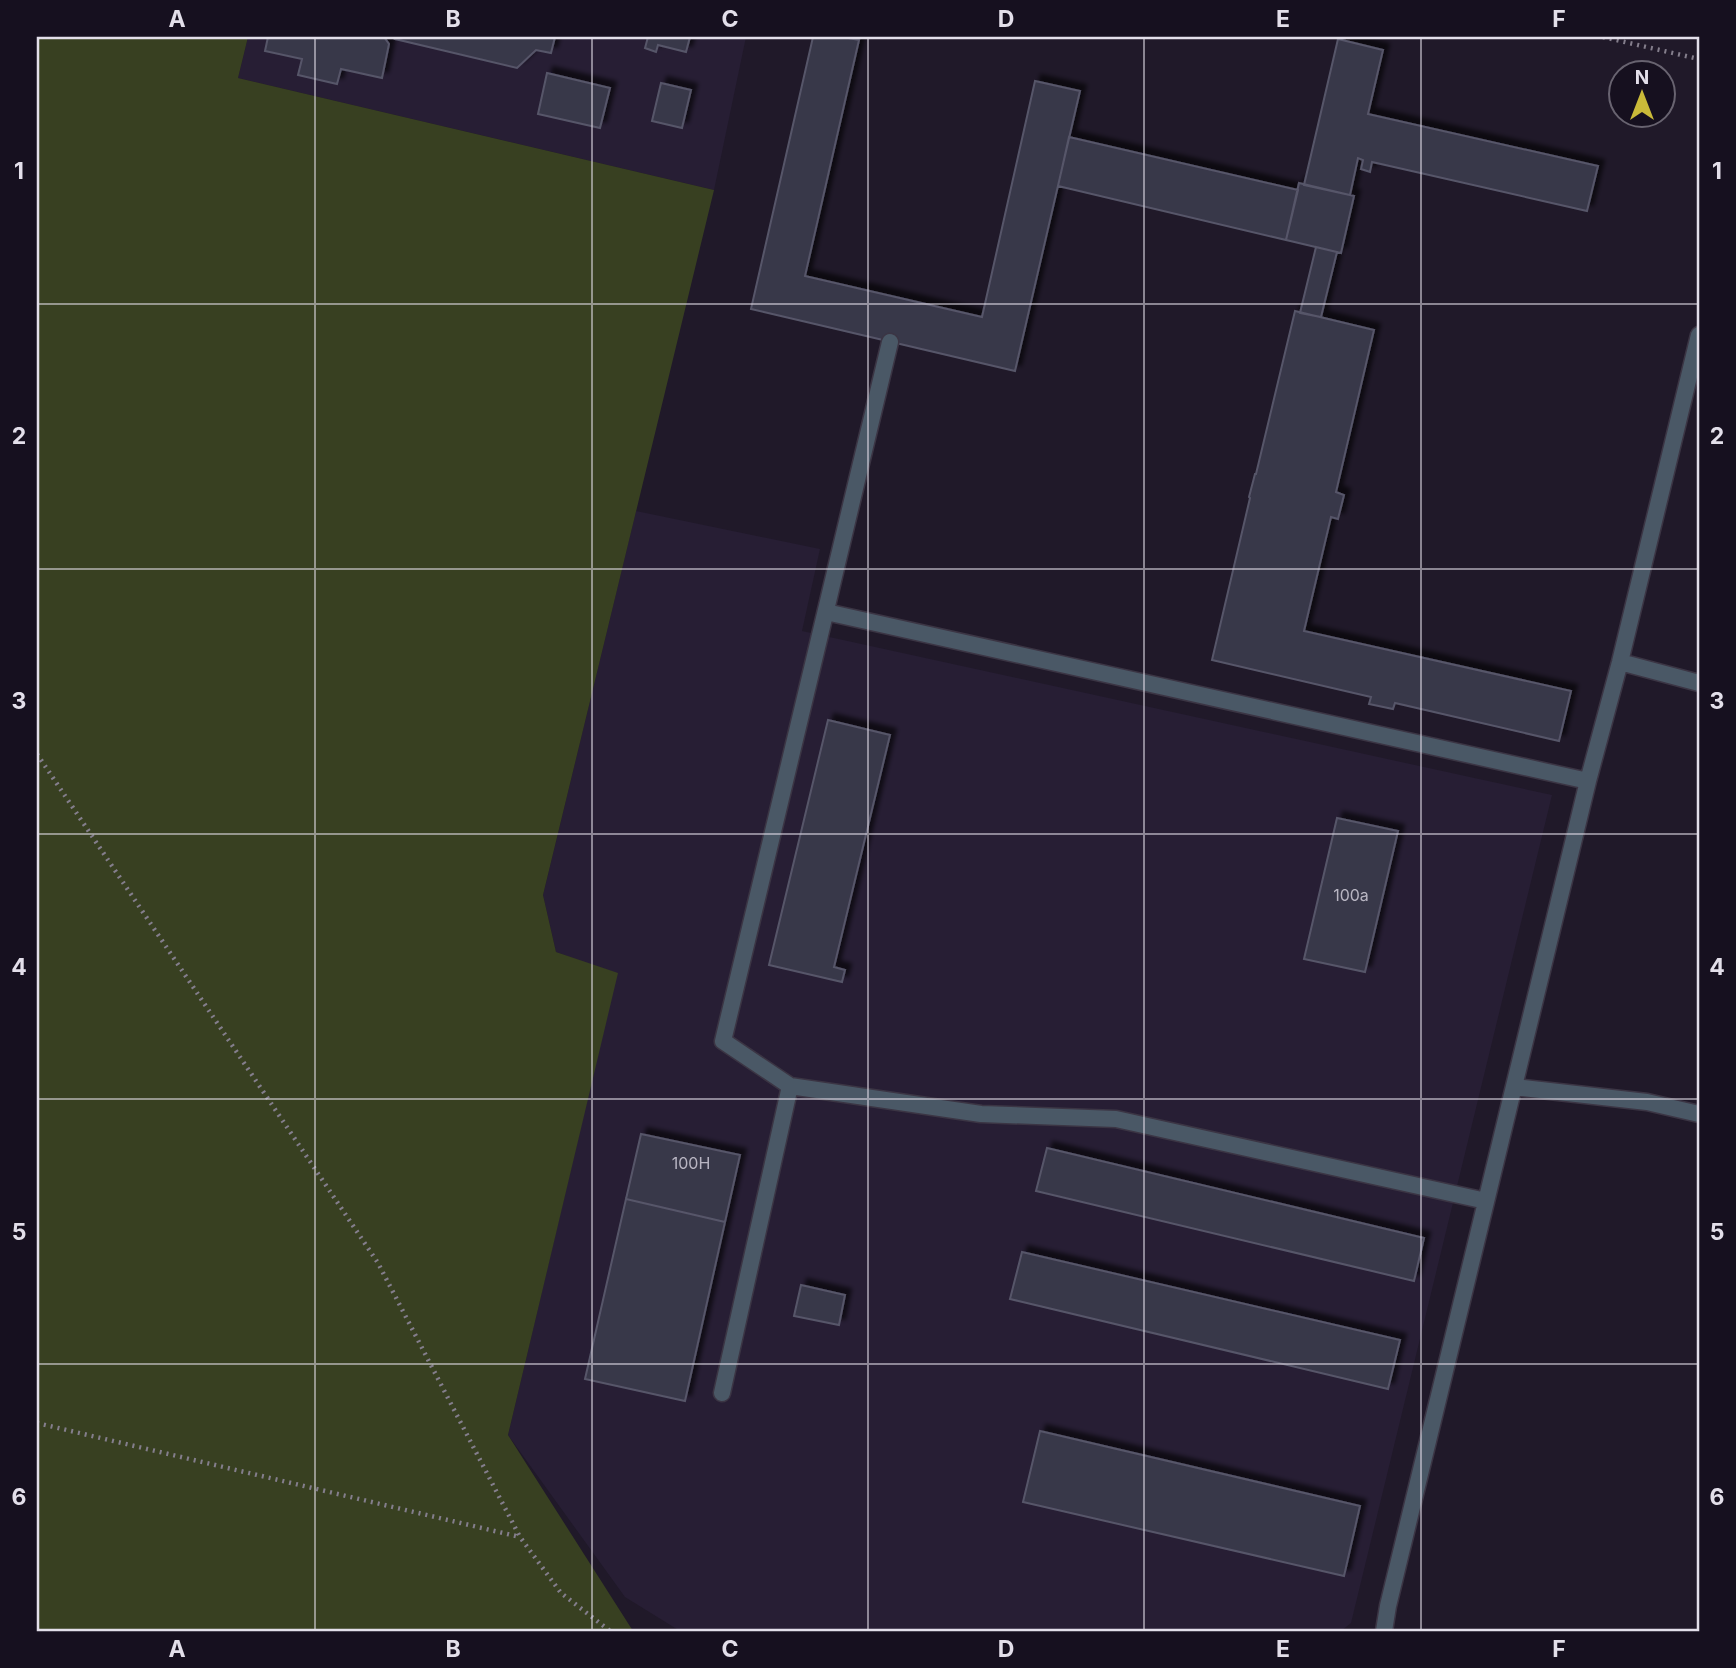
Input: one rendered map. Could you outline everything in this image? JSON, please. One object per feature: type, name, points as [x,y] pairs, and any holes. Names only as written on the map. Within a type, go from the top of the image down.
[{"type":"lane","points":[[1384,1631],[1391,1592],[1588,781],[1620,662],[1699,335]]},
{"type":"lane","points":[[890,342],[723,1041],[790,1086],[981,1114],[1116,1119],[1486,1201]]},
{"type":"lane","points":[[826,612],[1588,781]]},
{"type":"lane","points":[[1620,662],[1699,683]]},
{"type":"lane","points":[[722,1393],[790,1086]]},
{"type":"lane","points":[[1514,1087],[1647,1102],[1699,1114]]},
{"type":"path","points":[[1603,37],[1699,59]]},
{"type":"path","points":[[37,754],[379,1263],[520,1537],[561,1593],[611,1631]]},
{"type":"path","points":[[37,1423],[520,1537]]},
{"type":"shaded area","points":[[248,37],[746,37],[714,190],[238,78]]},
{"type":"shaded area","points":[[636,511],[820,549],[802,631],[1552,795],[1351,1623],[1341,1631],[680,1631],[625,1597],[508,1435],[617,974],[556,952],[543,895]]},
{"type":"green space","points":[[37,37],[248,37],[238,78],[714,190],[543,895],[556,952],[618,973],[508,1435],[633,1631],[37,1631]]},
{"type":"building","points":[[268,37],[384,37],[389,44],[382,78],[341,69],[337,84],[298,75],[302,59],[265,51]]},
{"type":"building","points":[[555,37],[551,53],[536,50],[517,68],[395,39]]},
{"type":"building","points":[[648,37],[690,37],[686,52],[658,45],[656,52],[645,48]]},
{"type":"building","points":[[813,37],[859,40],[805,276],[982,317],[1035,81],[1080,91],[1015,371],[751,309]]},
{"type":"building","points":[[1338,39],[1383,50],[1368,114],[1598,166],[1587,211],[1372,162],[1370,172],[1361,169],[1363,160],[1358,158],[1350,195],[1304,185]]},
{"type":"building","points":[[547,73],[610,88],[600,128],[538,114]]},
{"type":"building","points":[[661,83],[691,90],[682,128],[652,121]]},
{"type":"building","points":[[1069,137],[1298,190],[1286,240],[1058,186]]},
{"type":"building","points":[[1299,183],[1354,196],[1341,253],[1286,240]]},
{"type":"building","points":[[1316,247],[1337,252],[1321,317],[1300,313]]},
{"type":"building","points":[[1295,311],[1374,330],[1336,492],[1344,495],[1338,519],[1331,517],[1304,631],[1571,691],[1559,741],[1395,703],[1393,709],[1369,704],[1371,697],[1212,660]]},
{"type":"building","points":[[828,720],[890,735],[834,967],[845,970],[842,982],[769,965]]},
{"type":"building","points":[[1337,818],[1398,831],[1365,972],[1304,959]]},
{"type":"building","points":[[641,1134],[740,1155],[725,1222],[626,1199]]},
{"type":"building","points":[[1047,1148],[1424,1238],[1414,1281],[1036,1191]]},
{"type":"building","points":[[626,1199],[725,1222],[685,1401],[585,1379]]},
{"type":"building","points":[[1022,1252],[1400,1340],[1388,1389],[1010,1299]]},
{"type":"building","points":[[801,1285],[845,1295],[839,1325],[794,1316]]},
{"type":"building","points":[[1040,1431],[1360,1506],[1344,1576],[1023,1502]]}]
